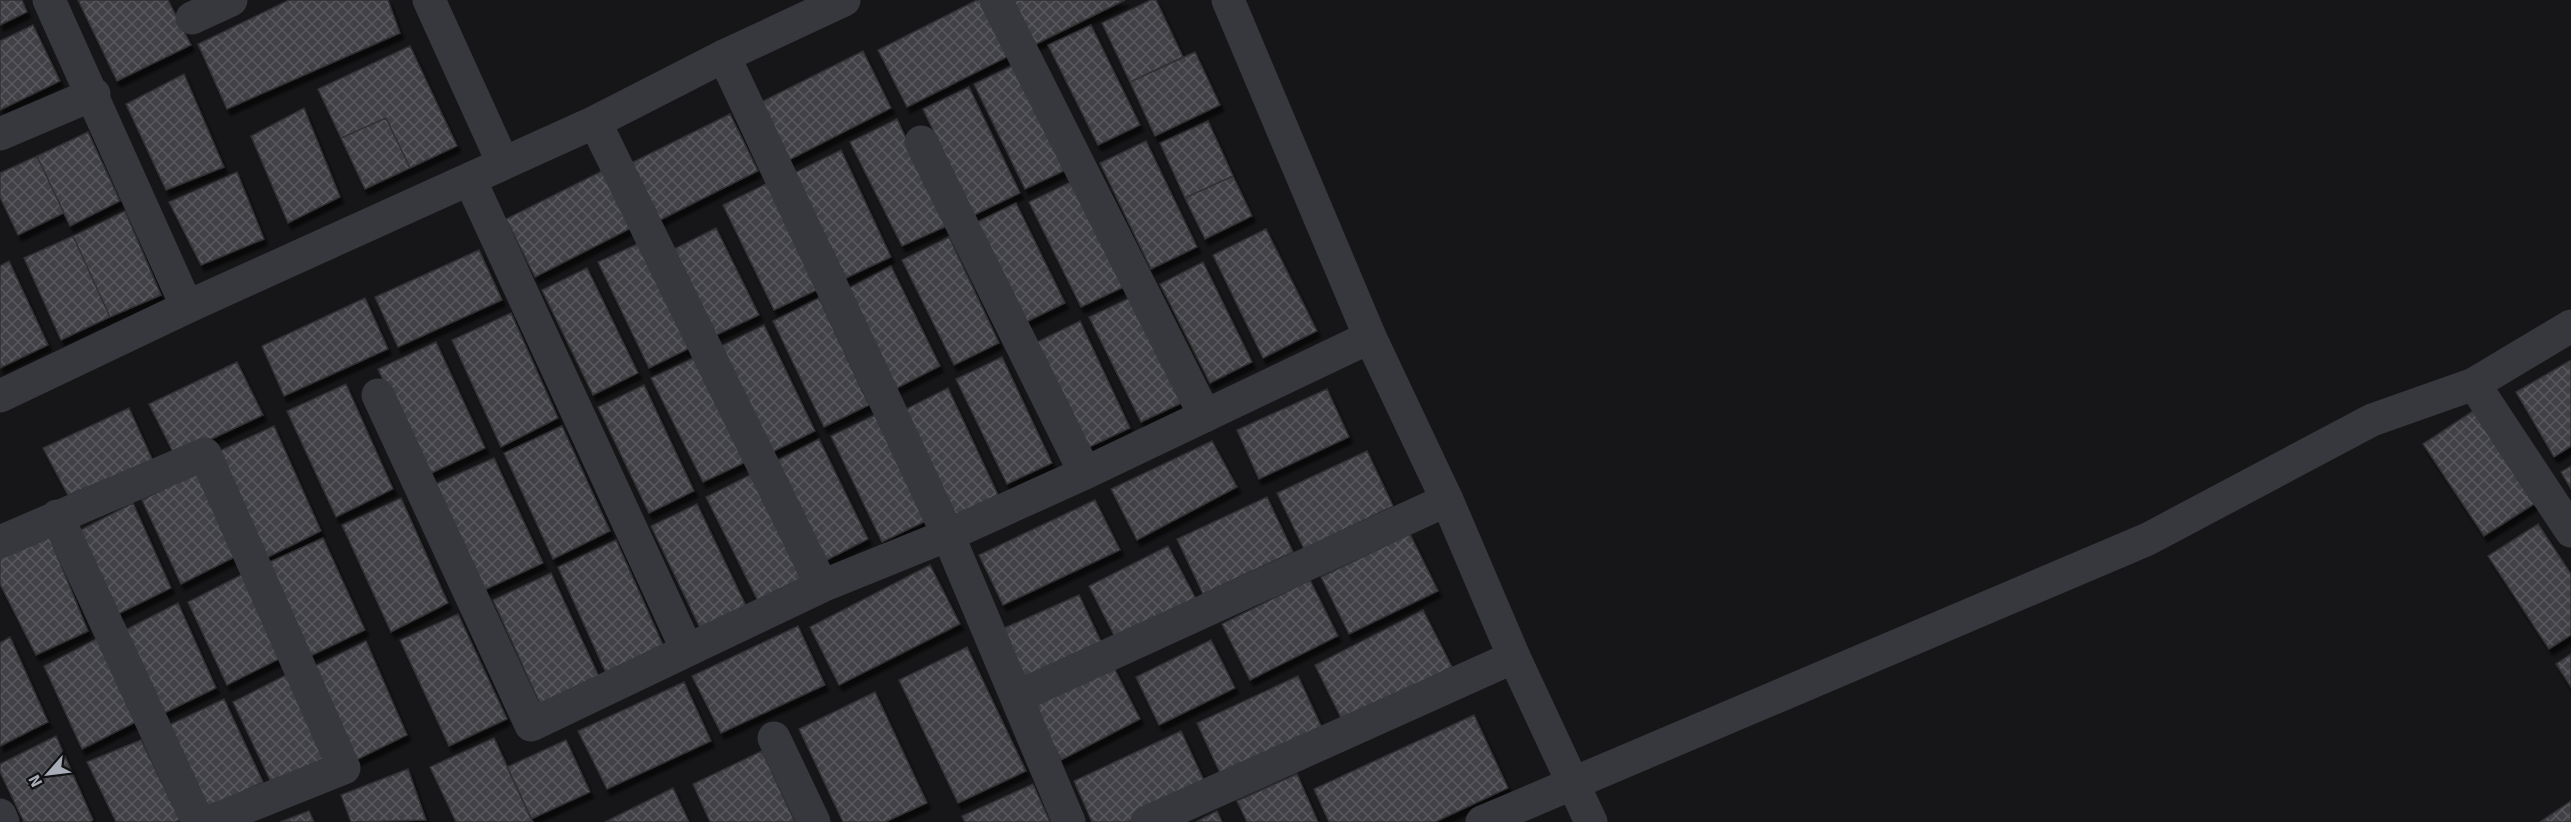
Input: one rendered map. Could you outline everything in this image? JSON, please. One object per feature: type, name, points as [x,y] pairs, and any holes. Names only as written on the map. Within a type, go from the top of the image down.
[{"type":"street","points":[[49,0],[94,94],[187,307]]},
{"type":"street","points":[[192,18],[231,0]]},
{"type":"street","points":[[429,0],[504,163]]},
{"type":"street","points":[[0,396],[187,307],[595,122],[724,56],[844,0]]},
{"type":"street","points":[[996,0],[1205,416]]},
{"type":"street","points":[[1228,0],[1370,337],[1447,500],[1514,657],[1591,822]]},
{"type":"street","points":[[724,56],[948,535],[1069,822]]},
{"type":"street","points":[[0,134],[94,94]]},
{"type":"street","points":[[595,122],[822,586]]},
{"type":"street","points":[[921,142],[1085,473]]},
{"type":"street","points":[[470,180],[687,650]]},
{"type":"street","points":[[1482,822],[2148,539],[2372,420],[2474,384],[2571,326]]},
{"type":"street","points":[[378,395],[531,725],[822,586],[948,535],[1085,473],[1370,337]]},
{"type":"street","points":[[2474,384],[2571,531]]},
{"type":"street","points":[[0,542],[205,454],[344,768],[209,822]]},
{"type":"street","points":[[1017,697],[1447,500]]},
{"type":"street","points":[[57,516],[198,822]]},
{"type":"street","points":[[1147,822],[1514,657]]},
{"type":"street","points":[[774,738],[814,822]]},
{"type":"street","points":[[0,815],[3,822]]},
{"type":"building","points":[[0,0],[22,0],[27,12],[0,25]]},
{"type":"building","points":[[78,0],[168,0],[191,45],[117,81]]},
{"type":"building","points":[[289,0],[388,0],[400,33],[227,109],[198,44]]},
{"type":"building","points":[[981,0],[1009,56],[907,107],[878,50]]},
{"type":"building","points":[[1004,0],[1125,0],[1028,48]]},
{"type":"building","points":[[1151,0],[1156,0],[1183,57],[1130,82],[1102,23]]},
{"type":"building","points":[[33,25],[60,81],[0,110],[0,41]]},
{"type":"building","points":[[1091,25],[1140,125],[1098,145],[1048,45]]},
{"type":"building","points":[[410,46],[457,146],[410,168],[386,118],[341,138],[318,89]]},
{"type":"building","points":[[863,51],[891,108],[789,160],[761,102]]},
{"type":"building","points":[[1195,52],[1220,105],[1155,136],[1130,82]]},
{"type":"building","points":[[1020,62],[1070,168],[1025,189],[974,84]]},
{"type":"building","points":[[184,74],[224,167],[166,190],[126,104]]},
{"type":"building","points":[[969,87],[1020,193],[974,215],[923,109]]},
{"type":"building","points":[[304,108],[340,197],[288,223],[251,136]]},
{"type":"building","points":[[730,114],[758,171],[656,222],[627,165]]},
{"type":"building","points":[[386,118],[410,168],[365,189],[341,138]]},
{"type":"building","points":[[897,119],[947,226],[902,246],[850,142]]},
{"type":"building","points":[[1208,121],[1233,176],[1185,198],[1160,143]]},
{"type":"building","points":[[88,132],[120,201],[70,226],[37,156]]},
{"type":"building","points":[[1146,141],[1197,247],[1151,269],[1100,163]]},
{"type":"building","points":[[841,150],[891,257],[846,278],[794,173]]},
{"type":"building","points":[[37,156],[64,213],[18,235],[0,197],[0,173]]},
{"type":"building","points":[[608,168],[637,225],[535,277],[506,219]]},
{"type":"building","points":[[237,172],[264,239],[201,265],[169,202]]},
{"type":"building","points":[[1233,176],[1252,216],[1205,239],[1185,198]]},
{"type":"building","points":[[1077,179],[1126,286],[1081,307],[1029,202]]},
{"type":"building","points":[[768,183],[819,289],[774,310],[723,205]]},
{"type":"building","points":[[1016,203],[1065,303],[1022,324],[973,224]]},
{"type":"building","points":[[125,211],[161,295],[110,317],[73,236]]},
{"type":"building","points":[[716,228],[759,315],[714,336],[672,250]]},
{"type":"building","points":[[1266,229],[1317,331],[1263,358],[1213,255]]},
{"type":"building","points":[[73,236],[110,317],[61,340],[24,258]]},
{"type":"building","points":[[949,237],[999,343],[954,365],[902,260]]},
{"type":"building","points":[[644,241],[694,346],[649,368],[598,262]]},
{"type":"building","points":[[479,250],[502,300],[398,347],[375,297]]},
{"type":"building","points":[[9,261],[48,345],[0,368],[0,266]]},
{"type":"building","points":[[1203,262],[1252,362],[1210,383],[1160,284]]},
{"type":"building","points":[[891,266],[940,366],[897,388],[849,288]]},
{"type":"building","points":[[587,268],[638,373],[593,395],[542,290]]},
{"type":"building","points":[[1136,295],[1186,401],[1141,422],[1089,317]]},
{"type":"building","points":[[365,298],[388,349],[284,396],[262,346]]},
{"type":"building","points":[[819,298],[869,405],[824,427],[773,321]]},
{"type":"building","points":[[511,313],[558,418],[501,447],[452,340]]},
{"type":"building","points":[[1080,321],[1130,428],[1085,449],[1033,344]]},
{"type":"building","points":[[764,325],[815,431],[770,453],[719,347]]},
{"type":"building","points":[[436,342],[485,448],[427,475],[378,369]]},
{"type":"building","points":[[698,356],[748,461],[703,482],[651,378]]},
{"type":"building","points":[[1002,357],[1052,463],[1007,484],[956,379]]},
{"type":"building","points":[[2571,360],[2571,446],[2554,457],[2516,392]]},
{"type":"building","points":[[237,362],[263,415],[175,456],[149,404]]},
{"type":"building","points":[[346,384],[393,489],[336,517],[287,411]]},
{"type":"building","points":[[644,385],[694,491],[649,513],[598,407]]},
{"type":"building","points":[[948,388],[998,495],[954,516],[902,411]]},
{"type":"building","points":[[1327,389],[1349,437],[1259,479],[1237,430]]},
{"type":"building","points":[[129,408],[153,461],[68,495],[43,448]]},
{"type":"building","points":[[2473,411],[2534,504],[2484,536],[2423,444]]},
{"type":"building","points":[[877,414],[928,520],[882,542],[831,436]]},
{"type":"building","points":[[274,426],[321,531],[264,559],[215,453]]},
{"type":"building","points":[[562,426],[610,531],[553,559],[504,453]]},
{"type":"building","points":[[819,439],[868,539],[825,561],[776,461]]},
{"type":"building","points":[[1212,441],[1237,487],[1137,540],[1111,489]]},
{"type":"building","points":[[1367,451],[1393,506],[1304,549],[1277,493]]},
{"type":"building","points":[[494,458],[543,563],[484,590],[436,484]]},
{"type":"building","points":[[2571,466],[2571,489],[2561,472]]},
{"type":"building","points":[[201,470],[239,555],[181,584],[142,500]]},
{"type":"building","points":[[752,474],[802,581],[758,601],[706,497]]},
{"type":"building","points":[[1267,497],[1293,552],[1203,594],[1177,539]]},
{"type":"building","points":[[401,498],[448,603],[391,632],[342,525]]},
{"type":"building","points":[[1095,500],[1120,550],[1003,605],[979,555]]},
{"type":"building","points":[[133,503],[171,588],[114,616],[75,533]]},
{"type":"building","points":[[697,504],[748,610],[702,632],[651,526]]},
{"type":"building","points":[[2538,524],[2571,574],[2571,635],[2549,649],[2488,556]]},
{"type":"building","points":[[47,531],[88,631],[36,655],[0,584],[0,555]]},
{"type":"building","points":[[1410,534],[1438,591],[1349,634],[1321,577]]},
{"type":"building","points":[[323,538],[365,630],[308,657],[265,564]]},
{"type":"building","points":[[616,540],[663,645],[606,673],[558,567]]},
{"type":"building","points":[[1168,546],[1197,601],[1118,643],[1089,586]]},
{"type":"building","points":[[930,565],[960,624],[839,685],[810,627]]},
{"type":"building","points":[[247,572],[285,656],[227,685],[188,602]]},
{"type":"building","points":[[551,573],[600,679],[541,706],[493,600]]},
{"type":"building","points":[[1310,580],[1338,636],[1250,680],[1222,624]]},
{"type":"building","points":[[1079,595],[1103,646],[1024,682],[1000,630]]},
{"type":"building","points":[[178,603],[216,688],[158,716],[119,633]]},
{"type":"building","points":[[1423,610],[1452,667],[1343,722],[1315,665]]},
{"type":"building","points":[[458,614],[507,719],[449,746],[400,640]]},
{"type":"building","points":[[798,626],[825,685],[721,733],[692,676]]},
{"type":"building","points":[[102,636],[140,720],[82,749],[44,666]]},
{"type":"building","points":[[10,637],[48,722],[0,746],[0,643]]},
{"type":"building","points":[[1211,640],[1235,688],[1159,725],[1136,677]]},
{"type":"building","points":[[366,641],[407,735],[356,760],[311,668]]},
{"type":"building","points":[[967,647],[1026,771],[958,803],[899,680]]},
{"type":"building","points":[[2571,654],[2571,687],[2556,664]]},
{"type":"building","points":[[1111,662],[1140,719],[1061,760],[1032,703]]},
{"type":"building","points":[[292,672],[329,756],[272,784],[233,702]]},
{"type":"building","points":[[1298,676],[1322,728],[1221,775],[1197,723]]},
{"type":"building","points":[[684,682],[711,741],[607,789],[578,731]]},
{"type":"building","points":[[875,692],[927,803],[885,822],[843,822],[799,729]]},
{"type":"building","points":[[224,699],[263,782],[204,810],[165,727]]},
{"type":"building","points":[[1474,715],[1508,788],[1435,822],[1329,822],[1314,789]]},
{"type":"building","points":[[1181,731],[1206,785],[1128,822],[1092,822],[1074,781]]},
{"type":"building","points":[[56,736],[93,820],[90,822],[24,822],[0,772],[0,764]]},
{"type":"building","points":[[494,738],[533,822],[456,822],[430,767]]},
{"type":"building","points":[[141,740],[180,820],[175,822],[116,822],[87,762]]},
{"type":"building","points":[[566,740],[590,792],[531,819],[507,767]]},
{"type":"building","points":[[762,751],[795,822],[710,822],[693,784]]},
{"type":"building","points":[[408,769],[426,820],[351,822],[341,795]]},
{"type":"building","points":[[1297,774],[1318,822],[1247,822],[1237,801]]},
{"type":"building","points":[[1033,784],[1050,822],[965,822],[962,816]]},
{"type":"building","points":[[673,788],[689,822],[605,822]]},
{"type":"building","points":[[2571,801],[2571,822],[2540,822]]},
{"type":"building","points":[[309,811],[314,822],[280,822]]},
{"type":"building","points":[[1217,811],[1222,822],[1196,822]]}]
